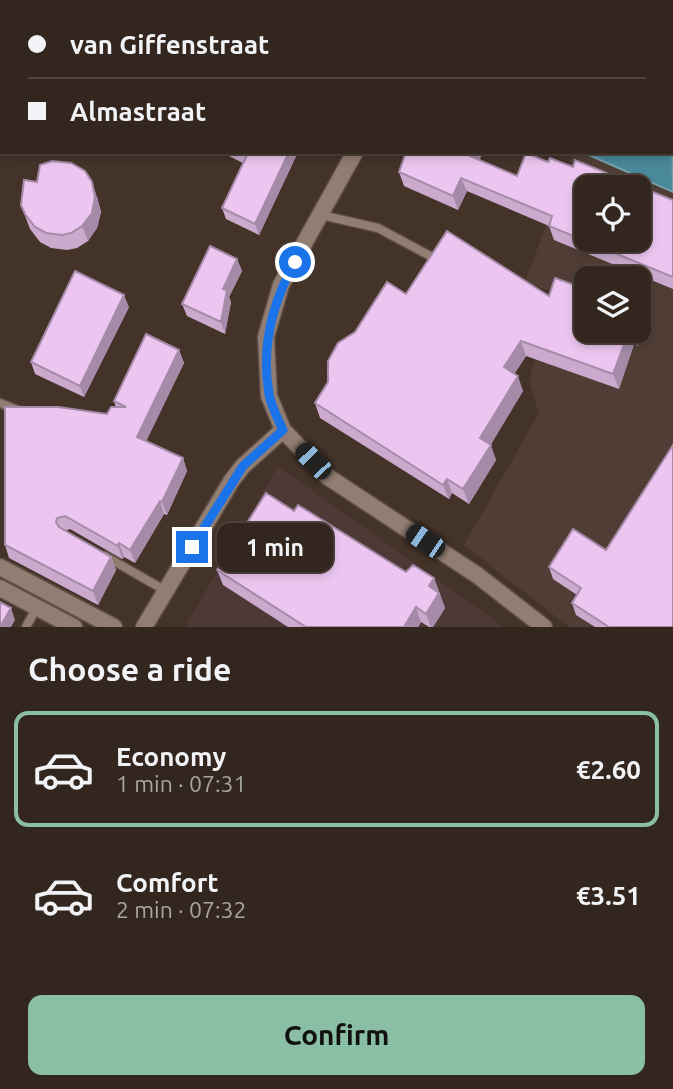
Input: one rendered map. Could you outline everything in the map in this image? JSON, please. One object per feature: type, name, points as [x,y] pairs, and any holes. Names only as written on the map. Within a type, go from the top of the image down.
[{"type":"street","points":[[354,154],[281,285],[266,337],[269,396],[283,430],[328,477],[477,575],[544,627]]},
{"type":"street","points":[[144,627],[232,480],[243,466],[283,430]]},
{"type":"street","points":[[0,567],[114,627]]},
{"type":"street","points":[[0,588],[74,627]]},
{"type":"lane","points":[[321,215],[378,228],[433,258]]},
{"type":"lane","points":[[0,403],[22,411]]},
{"type":"lane","points":[[100,554],[166,591]]},
{"type":"lane","points":[[26,627],[37,607]]},
{"type":"shaded area","points":[[572,154],[636,154],[673,169],[673,627],[569,627],[464,545],[539,413],[530,385],[531,371],[556,293],[525,282]]},
{"type":"shaded area","points":[[278,466],[504,627],[185,627]]},
{"type":"water","points":[[587,154],[673,154],[673,192],[651,182],[651,175],[634,175]]},
{"type":"building","points":[[245,154],[288,154],[255,224],[222,208],[247,155]]},
{"type":"building","points":[[405,154],[471,154],[470,156],[517,176],[526,154],[528,154],[548,162],[550,158],[573,167],[575,160],[612,175],[574,175],[574,236],[549,226],[552,216],[461,178],[453,196],[399,172]]},
{"type":"building","points":[[52,161],[71,163],[85,171],[92,182],[95,197],[92,213],[82,226],[62,235],[46,233],[35,227],[21,205],[24,180],[37,182],[40,165]]},
{"type":"building","points":[[651,191],[673,200],[673,277],[612,252],[651,252]]},
{"type":"building","points":[[447,231],[549,296],[555,278],[574,285],[574,343],[625,343],[613,374],[521,341],[504,367],[518,376],[480,438],[491,445],[463,489],[447,479],[443,485],[315,403],[328,382],[328,361],[338,343],[355,332],[387,282],[406,294]]},
{"type":"building","points":[[210,246],[237,259],[223,289],[227,290],[221,322],[182,304]]},
{"type":"building","points":[[75,271],[124,295],[80,386],[31,362]]},
{"type":"building","points":[[146,334],[179,350],[137,437],[183,458],[162,502],[160,501],[130,550],[65,516],[57,518],[59,527],[111,557],[93,591],[5,545],[5,407],[58,407],[107,414],[111,407],[126,407],[114,401]]},
{"type":"building","points":[[673,445],[673,627],[609,627],[572,603],[581,588],[549,567],[573,529],[606,550]]},
{"type":"building","points":[[266,493],[294,511],[298,505],[406,572],[413,565],[434,578],[429,586],[439,593],[426,614],[416,607],[404,627],[306,627],[217,570]]},
{"type":"building","points":[[0,602],[11,608],[0,627]]},
{"type":"route","points":[[192,547],[232,480],[243,466],[283,430],[269,396],[266,337],[281,285],[295,262]]}]
